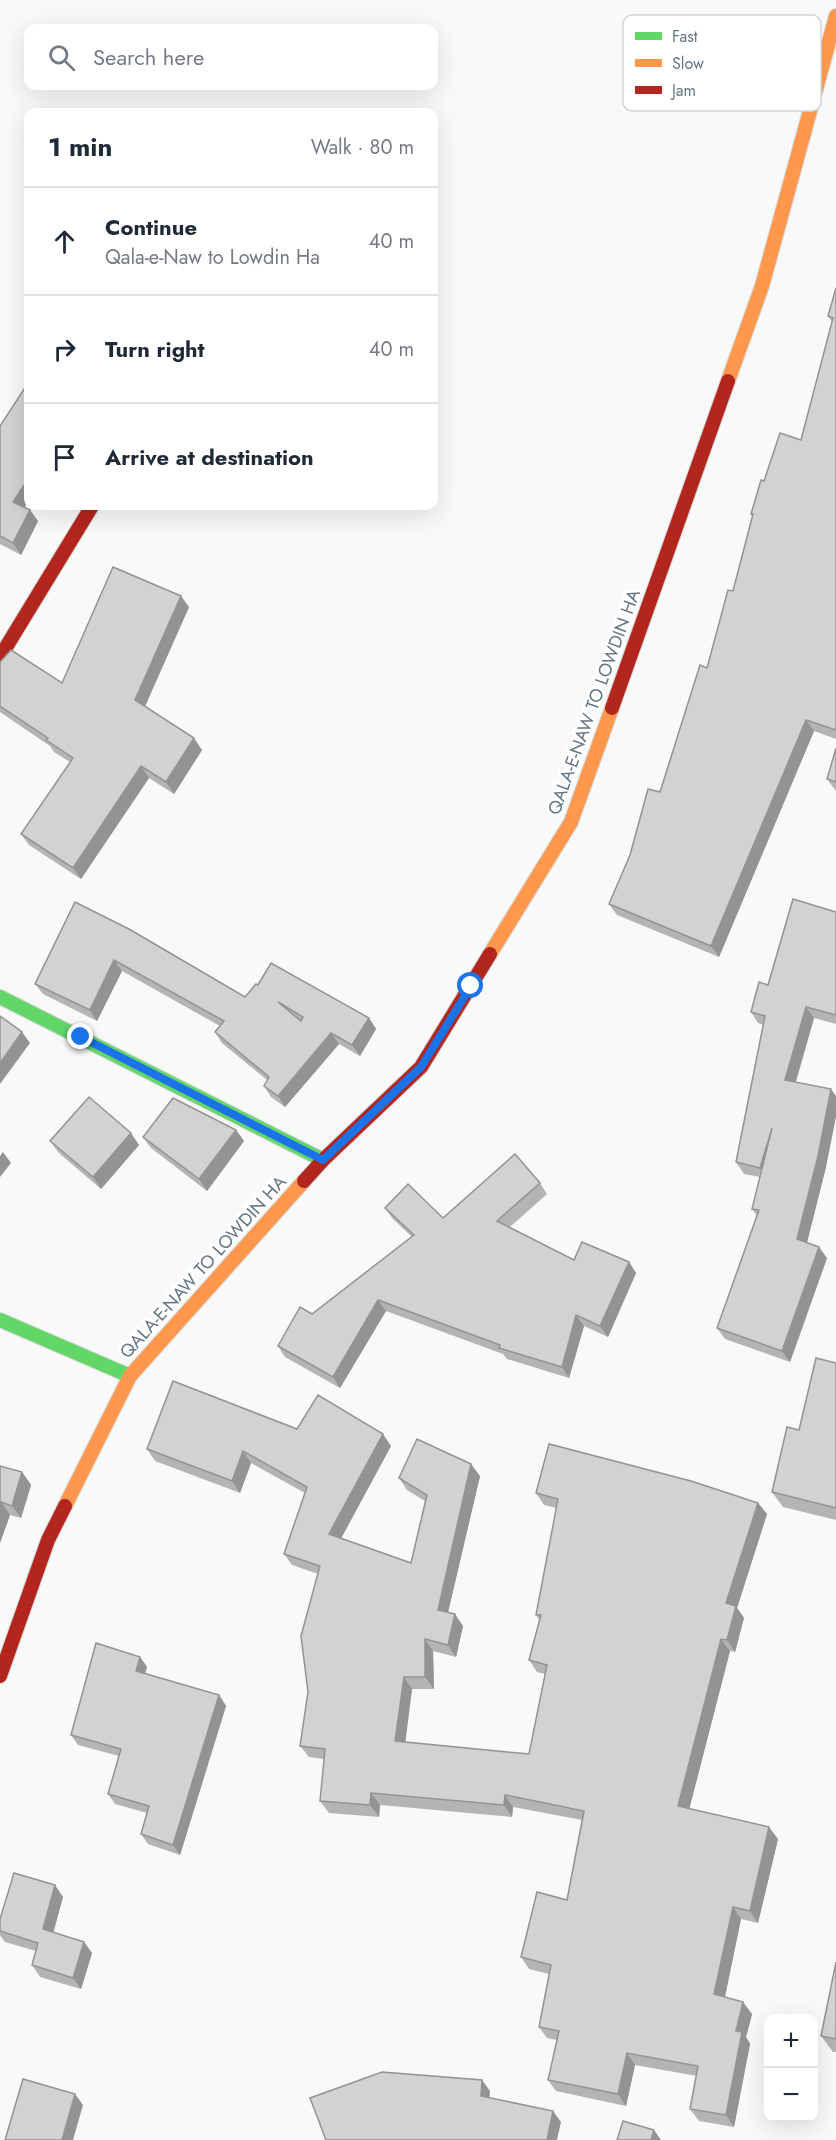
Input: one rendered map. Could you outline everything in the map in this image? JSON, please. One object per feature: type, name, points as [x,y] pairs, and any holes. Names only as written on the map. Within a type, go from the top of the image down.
[{"type":"main road","name":"QALA-E-NAW TO LOWDIN HA","points":[[821,71],[836,16]]},
{"type":"main road","name":"QALA-E-NAW TO LOWDIN HA","points":[[0,1676],[48,1540],[130,1376],[323,1160],[421,1067],[572,822],[762,286],[810,111]]},
{"type":"main road","points":[[0,657],[90,510]]},
{"type":"main road","points":[[0,997],[323,1160]]},
{"type":"main road","points":[[0,1320],[130,1376]]},
{"type":"building","points":[[836,288],[836,730],[806,720],[711,946],[609,904],[630,855],[648,789],[660,792],[700,665],[707,668],[728,590],[733,591],[761,480],[764,481],[780,433],[801,440],[833,318],[828,316]]},
{"type":"building","points":[[24,389],[24,485],[13,502],[24,507],[24,510],[30,510],[13,543],[0,536],[0,426]]},
{"type":"building","points":[[113,567],[181,596],[135,700],[194,738],[166,782],[141,766],[73,868],[21,834],[73,758],[0,706],[0,662],[11,650],[62,683]]},
{"type":"building","points":[[836,748],[836,782],[827,779]]},
{"type":"building","points":[[793,899],[836,912],[836,1015],[806,1007],[785,1080],[831,1089],[818,1156],[797,1239],[819,1247],[782,1351],[717,1328],[759,1210],[752,1209],[772,1128],[760,1168],[736,1162],[765,1016],[751,1012],[759,982],[768,985]]},
{"type":"building","points":[[75,902],[129,929],[245,997],[256,984],[258,985],[271,963],[369,1018],[352,1045],[331,1033],[278,1096],[264,1086],[269,1077],[215,1032],[224,1021],[114,960],[90,1010],[35,984]],"holes":[[[278,1002],[303,1017],[301,1021]]]},
{"type":"building","points":[[0,1016],[22,1032],[0,1063]]},
{"type":"building","points":[[89,1097],[131,1133],[93,1177],[50,1141]]},
{"type":"building","points":[[173,1098],[236,1130],[199,1179],[143,1137]]},
{"type":"building","points":[[515,1154],[540,1183],[497,1221],[574,1260],[582,1242],[629,1262],[600,1326],[576,1315],[562,1367],[499,1348],[500,1345],[378,1300],[333,1377],[278,1346],[300,1307],[312,1314],[414,1235],[385,1208],[408,1184],[443,1218]]},
{"type":"building","points":[[816,1358],[836,1363],[836,1508],[772,1492],[787,1427],[799,1430]]},
{"type":"building","points":[[173,1381],[297,1429],[318,1395],[383,1434],[329,1534],[411,1563],[427,1495],[399,1478],[417,1439],[471,1464],[438,1610],[455,1614],[448,1645],[425,1639],[425,1677],[404,1677],[395,1741],[529,1754],[547,1665],[529,1660],[541,1615],[536,1615],[558,1499],[536,1493],[549,1444],[691,1481],[758,1503],[726,1603],[736,1606],[727,1640],[721,1639],[678,1806],[769,1827],[750,1911],[733,1907],[714,1994],[743,2002],[736,2031],[742,2032],[726,2115],[690,2109],[698,2066],[627,2053],[618,2094],[548,2080],[559,2031],[539,2027],[551,1965],[521,1957],[537,1892],[567,1900],[584,1811],[505,1795],[504,1805],[371,1793],[370,1805],[320,1801],[325,1749],[300,1746],[308,1692],[301,1636],[320,1566],[284,1554],[307,1487],[243,1451],[232,1481],[147,1449]]},
{"type":"building","points":[[0,1466],[22,1472],[12,1506],[1,1502],[0,1505]]},
{"type":"building","points":[[96,1643],[140,1657],[136,1671],[219,1695],[173,1845],[141,1834],[149,1806],[108,1794],[121,1749],[71,1735]]},
{"type":"building","points":[[14,1873],[55,1885],[43,1929],[84,1942],[73,1978],[32,1965],[38,1943],[0,1931],[0,1919]]},
{"type":"building","points":[[836,1962],[836,2039],[821,2036]]},
{"type":"building","points":[[382,2072],[482,2080],[481,2096],[553,2111],[547,2140],[326,2140],[310,2098]]},
{"type":"building","points":[[23,2079],[75,2094],[62,2140],[5,2140]]},
{"type":"building","points":[[623,2121],[654,2130],[651,2140],[617,2140]]},
{"type":"traffic: fast","points":[[0,997],[323,1160]]},
{"type":"traffic: fast","points":[[0,1320],[130,1376]]},
{"type":"traffic: slow","points":[[821,71],[836,16]]},
{"type":"traffic: slow","points":[[728,381],[762,286],[810,111]]},
{"type":"traffic: slow","points":[[490,954],[571,822],[612,708]]},
{"type":"traffic: slow","points":[[65,1506],[130,1376],[304,1181]]},
{"type":"traffic: jam","points":[[612,708],[728,381]]},
{"type":"traffic: jam","points":[[0,657],[90,510]]},
{"type":"traffic: jam","points":[[304,1181],[421,1067],[490,954]]},
{"type":"traffic: jam","points":[[0,1676],[48,1540],[65,1506]]},
{"type":"route","points":[[81,1037],[323,1160],[421,1067],[471,986]]}]
